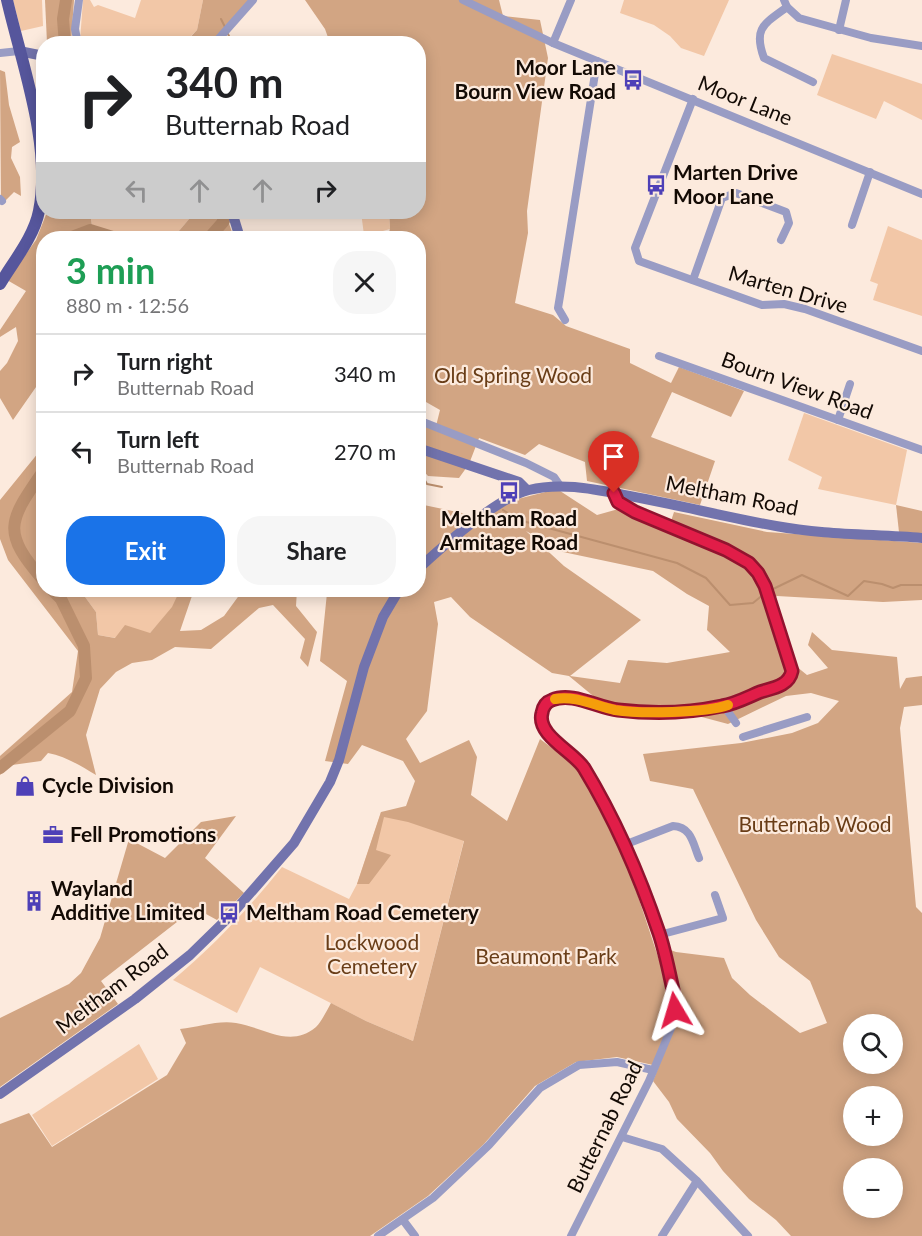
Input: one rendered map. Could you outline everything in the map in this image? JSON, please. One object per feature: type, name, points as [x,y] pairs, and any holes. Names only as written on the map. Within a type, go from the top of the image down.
[{"type":"main road","points":[[8,0],[36,120]]},
{"type":"main road","points":[[19,51],[36,52]]},
{"type":"main road","points":[[0,284],[36,219]]},
{"type":"main road","points":[[426,451],[519,482],[527,490]]},
{"type":"main road","name":"Meltham Road","points":[[426,562],[502,502],[527,490],[545,487],[614,493],[778,526],[836,533],[922,538]]},
{"type":"main road","name":"Meltham Road","points":[[0,1094],[135,999],[190,955],[232,914],[294,843],[333,775],[364,667],[383,617],[395,597]]},
{"type":"street","points":[[76,36],[75,29],[79,0]]},
{"type":"street","points":[[220,36],[253,0]]},
{"type":"street","name":"Moor Lane","points":[[463,0],[553,43],[922,194]]},
{"type":"street","points":[[553,43],[571,0]]},
{"type":"street","points":[[839,30],[846,0]]},
{"type":"street","points":[[813,82],[764,58],[758,42],[762,26],[785,3],[799,18],[871,38],[922,46]]},
{"type":"street","points":[[0,53],[19,51]]},
{"type":"street","points":[[565,320],[558,308],[597,61]]},
{"type":"street","name":"Marten Drive","points":[[693,99],[635,248],[639,261],[762,305],[784,304],[805,309],[922,351]]},
{"type":"street","points":[[852,225],[870,172]]},
{"type":"street","points":[[693,280],[722,198],[736,193],[786,212],[789,223],[781,240]]},
{"type":"street","name":"Bourn View Road","points":[[660,356],[922,450]]},
{"type":"street","points":[[838,420],[850,384]]},
{"type":"street","points":[[426,423],[526,463],[554,477],[561,487]]},
{"type":"street","name":"Butternab Road","points":[[572,1236],[653,1071],[672,1026],[675,999],[659,935],[624,844],[582,764],[544,728],[541,716],[544,707],[553,699],[565,697],[616,710],[674,712],[724,706],[782,684],[791,676],[791,665],[765,586],[749,563],[726,550],[635,512],[618,502],[614,493]]},
{"type":"street","points":[[724,706],[736,723]]},
{"type":"street","points":[[743,737],[807,717]]},
{"type":"street","points":[[624,844],[673,826],[680,826],[688,830],[699,858]]},
{"type":"street","points":[[659,935],[723,918],[715,895]]},
{"type":"street","points":[[378,1236],[404,1220],[432,1198],[489,1145],[540,1088],[579,1065],[617,1062],[653,1071]]},
{"type":"street","points":[[622,1137],[662,1149],[697,1181],[748,1236]]},
{"type":"street","points":[[662,1236],[697,1181]]},
{"type":"street","points":[[404,1220],[415,1236]]},
{"type":"green space","points":[[13,0],[42,0],[43,26],[21,31]]},
{"type":"green space","points":[[45,0],[74,0],[71,36],[47,36]]},
{"type":"green space","points":[[83,0],[90,0],[94,7],[98,5],[135,18],[141,0],[203,0],[197,30],[191,36],[80,36]]},
{"type":"green space","points":[[203,0],[256,0],[226,36],[191,36],[197,30]]},
{"type":"green space","name":"Old Spring Wood","points":[[305,0],[499,0],[503,16],[540,20],[548,58],[527,211],[528,233],[515,303],[553,315],[566,326],[630,349],[630,363],[671,383],[679,367],[744,391],[731,417],[672,392],[651,437],[715,461],[700,505],[587,481],[585,462],[539,444],[525,455],[479,438],[469,464],[459,478],[428,476],[426,474],[426,424],[436,426],[440,410],[426,402],[426,231],[389,231],[389,219],[426,219],[426,36],[328,36]]},
{"type":"green space","points":[[624,0],[729,0],[704,56],[681,48],[670,36],[654,25],[620,13]]},
{"type":"green space","points":[[832,54],[922,84],[922,120],[884,101],[876,119],[817,95]]},
{"type":"green space","points":[[0,70],[5,72],[9,105],[20,142],[12,147],[11,158],[20,177],[21,196],[14,192],[1,205]]},
{"type":"green space","points":[[44,219],[91,219],[92,226],[107,231],[40,231]]},
{"type":"green space","points":[[91,219],[189,219],[179,231],[107,231],[92,226]]},
{"type":"green space","points":[[189,219],[227,219],[232,231],[179,231]]},
{"type":"green space","points":[[362,219],[389,219],[390,229],[363,231]]},
{"type":"green space","points":[[888,226],[922,240],[922,316],[873,300],[878,284],[870,281]]},
{"type":"green space","points":[[36,240],[36,387],[13,420],[0,398],[0,371],[7,363],[18,341],[16,327],[0,337],[0,330],[26,291],[7,280]]},
{"type":"green space","points":[[804,413],[907,450],[896,505],[818,489],[822,477],[788,460]]},
{"type":"green space","points":[[36,456],[36,596],[8,560],[0,539],[0,500]]},
{"type":"green space","points":[[557,489],[597,515],[622,508],[668,530],[674,512],[767,532],[922,543],[922,600],[883,602],[777,596],[769,603],[776,635],[786,658],[807,675],[828,668],[808,645],[812,632],[832,650],[897,657],[900,689],[906,678],[922,676],[922,705],[904,707],[900,728],[916,907],[922,913],[922,1236],[791,1236],[776,1220],[749,1199],[723,1171],[710,1153],[677,1119],[669,1102],[653,1081],[674,1028],[678,1009],[665,948],[676,952],[724,958],[732,978],[750,995],[800,1033],[827,1023],[810,981],[779,957],[756,920],[693,789],[650,781],[643,754],[741,743],[792,733],[818,723],[839,701],[811,693],[786,696],[728,724],[683,712],[650,717],[598,700],[569,676],[552,673],[470,617],[451,597],[434,602],[438,624],[427,711],[406,739],[420,763],[469,740],[477,757],[471,795],[507,821],[540,739],[576,766],[591,785],[623,851],[673,1002],[669,1027],[653,1065],[617,1057],[576,1062],[535,1086],[484,1144],[428,1196],[370,1236],[0,1236],[0,1124],[29,1113],[52,1147],[167,1075],[186,1043],[180,1029],[229,1022],[276,1035],[296,1036],[316,1027],[331,1003],[413,1041],[464,841],[408,822],[384,817],[376,850],[391,855],[369,884],[357,884],[381,812],[406,806],[415,781],[403,761],[362,745],[348,764],[325,761],[347,681],[320,661],[327,597],[426,597],[426,505],[486,518],[510,501]],"holes":[[[526,531],[563,552],[653,571],[709,606],[707,630],[730,652],[667,663],[628,660],[620,683],[570,676],[641,620],[564,566]]]},
{"type":"green space","points":[[896,505],[922,511],[922,534],[899,532]]},
{"type":"green space","points":[[36,597],[85,597],[96,612],[98,635],[115,638],[125,625],[150,633],[172,607],[177,597],[192,597],[180,631],[201,630],[224,616],[238,597],[297,597],[296,606],[317,632],[308,667],[300,658],[305,639],[273,605],[259,608],[211,649],[175,647],[152,660],[132,663],[116,672],[100,689],[86,735],[96,775],[67,759],[48,753],[41,761],[12,765],[0,775],[0,756],[72,692],[78,651]]},
{"type":"green space","points":[[85,597],[177,597],[173,607],[150,633],[116,638],[98,635],[96,612]]},
{"type":"green space","name":"Lockwood Cemetery","points":[[381,812],[464,840],[413,1041],[366,1021],[260,967],[237,1013],[173,980],[231,926],[282,867],[349,899],[357,884]]},
{"type":"green space","points":[[236,816],[205,858],[244,893],[217,920],[195,908],[101,981],[118,1004],[0,1087],[0,1018],[69,984],[81,973],[100,938],[129,839],[165,858],[201,822]]},
{"type":"green space","points":[[139,1044],[158,1079],[52,1146],[32,1115]]},
{"type":"waterway","points":[[64,36],[63,19],[66,0]]},
{"type":"waterway","points":[[221,19],[225,27]]},
{"type":"waterway","points":[[227,32],[229,36]]},
{"type":"waterway","points":[[215,231],[223,219]]},
{"type":"waterway","points":[[87,231],[93,231]]},
{"type":"waterway","points":[[36,482],[23,502],[14,526],[15,537],[21,550],[36,571]]},
{"type":"waterway","points":[[426,482],[442,487]]},
{"type":"waterway","points":[[503,510],[519,520],[677,563],[706,578],[730,605],[753,603],[764,594]]},
{"type":"waterway","points":[[771,590],[802,575],[848,596],[864,581],[893,588],[901,585],[922,585]]},
{"type":"waterway","points":[[0,768],[70,711],[86,678],[84,646],[59,597]]},
{"type":"slow traffic","points":[[555,699],[565,697],[616,710],[674,712],[728,705]]},
{"type":"place","name":"Moor Lane Bourn View Road","points":[[633,80]]},
{"type":"place","name":"Marten Drive Moor Lane","points":[[656,185]]},
{"type":"place","name":"Meltham Road Armitage Road","points":[[509,492]]},
{"type":"place","name":"Cycle Division","points":[[25,786]]},
{"type":"place","name":"Fell Promotions","points":[[53,835]]},
{"type":"place","name":"Wayland Additive Limited","points":[[34,901]]},
{"type":"place","name":"Meltham Road Cemetery","points":[[229,913]]},
{"type":"route","points":[[614,493],[618,502],[635,512],[726,550],[749,563],[765,586],[792,671],[787,682],[724,706],[674,712],[616,710],[565,697],[553,699],[544,707],[541,716],[544,728],[582,764],[624,844],[659,935],[675,999],[675,1010]]},
{"type":"park label","name":"Butternab Wood","points":[[815,825]]},
{"type":"park label","name":"Beaumont Park","points":[[546,957]]}]
